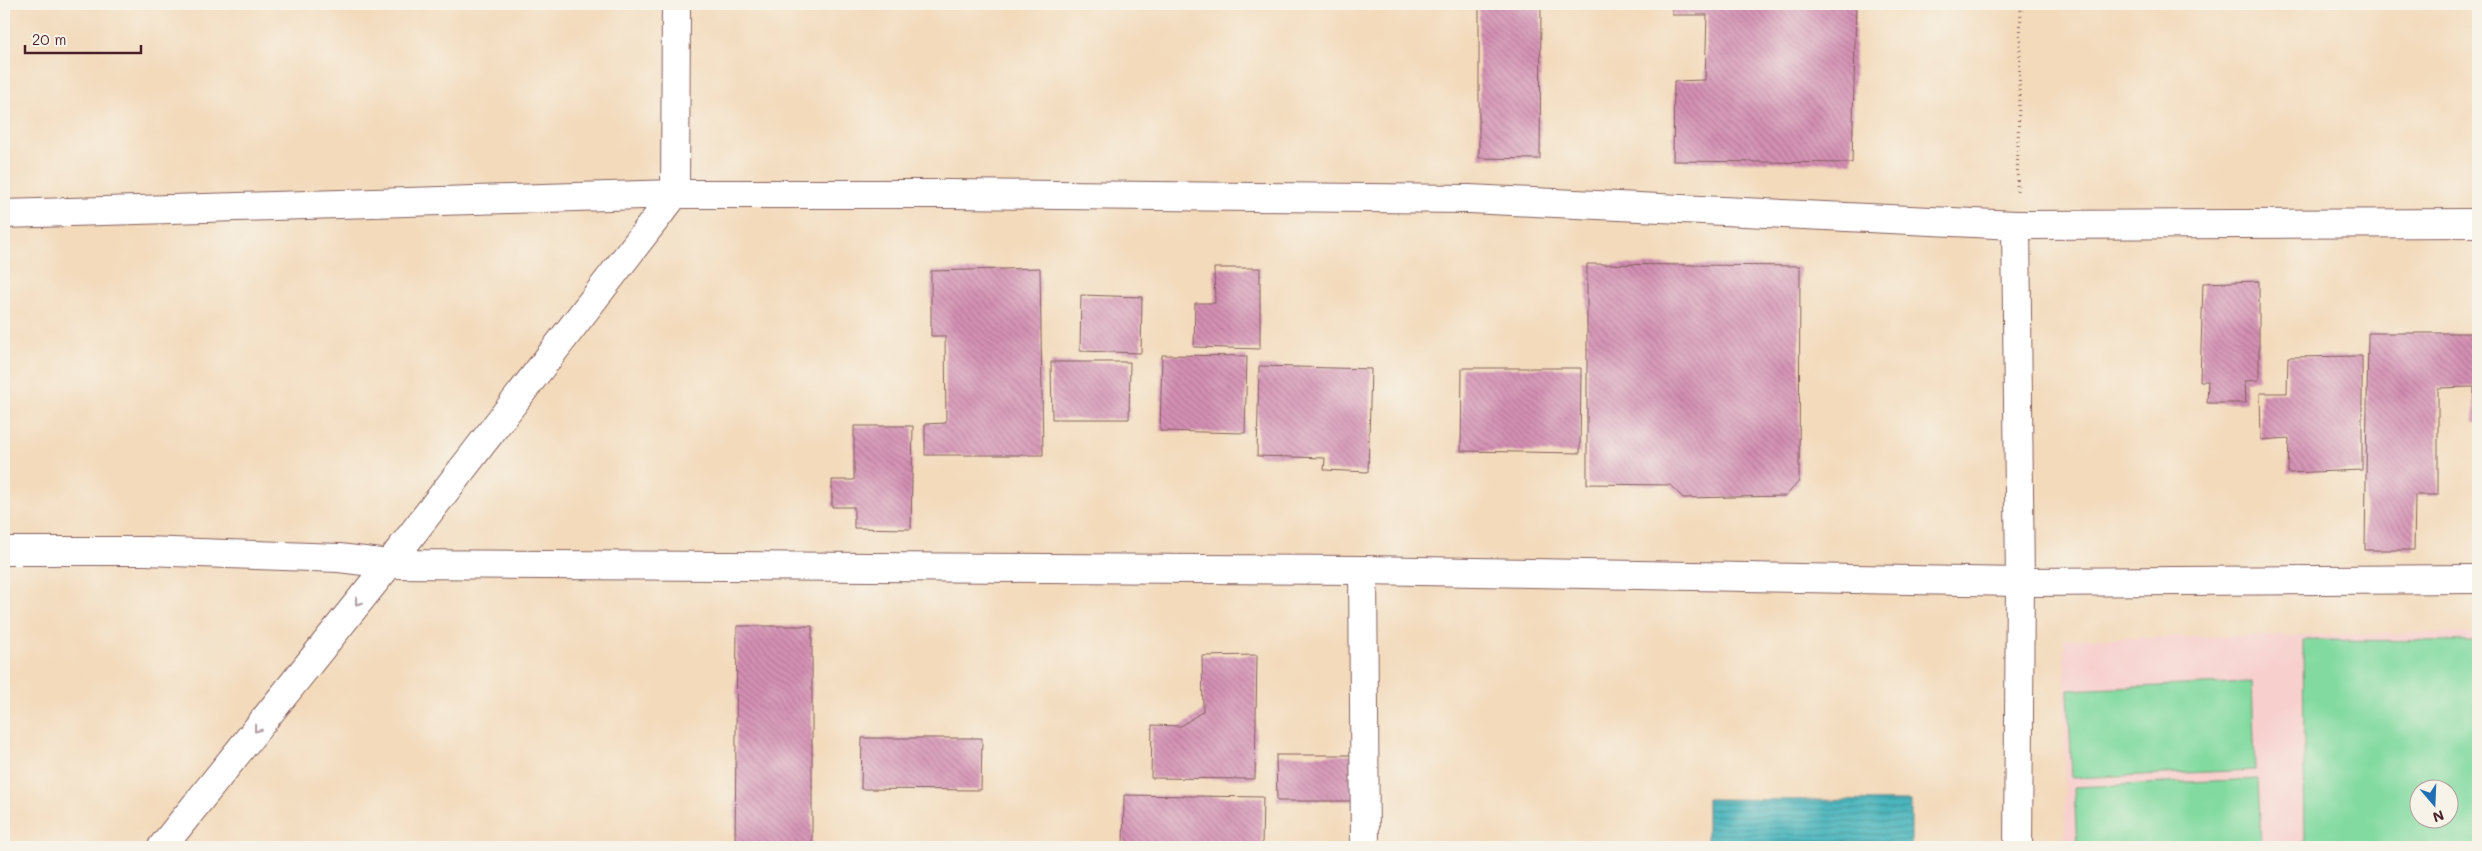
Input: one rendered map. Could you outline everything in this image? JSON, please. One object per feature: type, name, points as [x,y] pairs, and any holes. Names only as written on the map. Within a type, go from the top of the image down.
[{"type":"street","points":[[162,847],[389,564],[675,194],[676,4]]},
{"type":"street","points":[[4,214],[675,194],[1469,199],[2016,225],[2478,223]]},
{"type":"street","points":[[2016,225],[2020,582],[2018,847]]},
{"type":"street","points":[[4,551],[145,551],[339,558],[389,564],[1363,570],[2020,582],[2478,579]]},
{"type":"street","points":[[1363,570],[1365,847]]},
{"type":"path","points":[[2016,225],[2020,4]]},
{"type":"shaded area","points":[[2478,632],[2478,847],[2065,847],[2064,639]]},
{"type":"green space","points":[[2303,640],[2478,641],[2478,847],[2305,847]]},
{"type":"green space","points":[[2252,682],[2255,770],[2072,778],[2068,690]]},
{"type":"green space","points":[[2258,779],[2261,847],[2077,847],[2074,787]]},
{"type":"water","points":[[1707,799],[1911,801],[1911,847],[1707,847]]},
{"type":"building","points":[[1479,4],[1541,4],[1540,159],[1479,158]]},
{"type":"building","points":[[1672,4],[1856,4],[1852,163],[1673,161],[1674,81],[1705,80],[1707,15],[1672,15]]},
{"type":"building","points":[[1587,264],[1800,266],[1799,481],[1786,496],[1683,498],[1670,485],[1587,484]]},
{"type":"building","points":[[1040,268],[1043,455],[925,455],[925,424],[946,423],[945,336],[931,336],[931,271]]},
{"type":"building","points":[[1214,268],[1260,268],[1260,349],[1194,347],[1195,303],[1215,303]]},
{"type":"building","points":[[2259,281],[2259,380],[2245,381],[2246,403],[2207,403],[2208,381],[2200,381],[2203,283]]},
{"type":"building","points":[[1081,295],[1142,297],[1141,353],[1080,351]]},
{"type":"building","points":[[2368,333],[2478,333],[2478,422],[2474,422],[2474,387],[2438,388],[2438,495],[2415,495],[2414,550],[2365,550]]},
{"type":"building","points":[[1162,355],[1247,356],[1245,433],[1160,431]]},
{"type":"building","points":[[2362,356],[2362,470],[2288,473],[2289,438],[2261,440],[2260,393],[2287,393],[2288,357]]},
{"type":"building","points":[[1051,362],[1130,362],[1129,419],[1052,419]]},
{"type":"building","points":[[1259,366],[1371,369],[1368,472],[1324,470],[1325,458],[1257,456]]},
{"type":"building","points":[[1462,368],[1581,368],[1580,453],[1461,451]]},
{"type":"building","points":[[854,426],[913,426],[911,529],[854,528],[854,507],[832,507],[832,480],[854,480]]},
{"type":"building","points":[[737,626],[812,626],[812,847],[735,847]]},
{"type":"building","points":[[1257,655],[1255,779],[1151,778],[1152,725],[1181,726],[1203,711],[1202,656]]},
{"type":"building","points":[[862,738],[982,738],[981,790],[861,789]]},
{"type":"building","points":[[1276,755],[1355,755],[1355,801],[1277,801]]},
{"type":"building","points":[[1124,795],[1263,797],[1262,847],[1123,847]]}]
